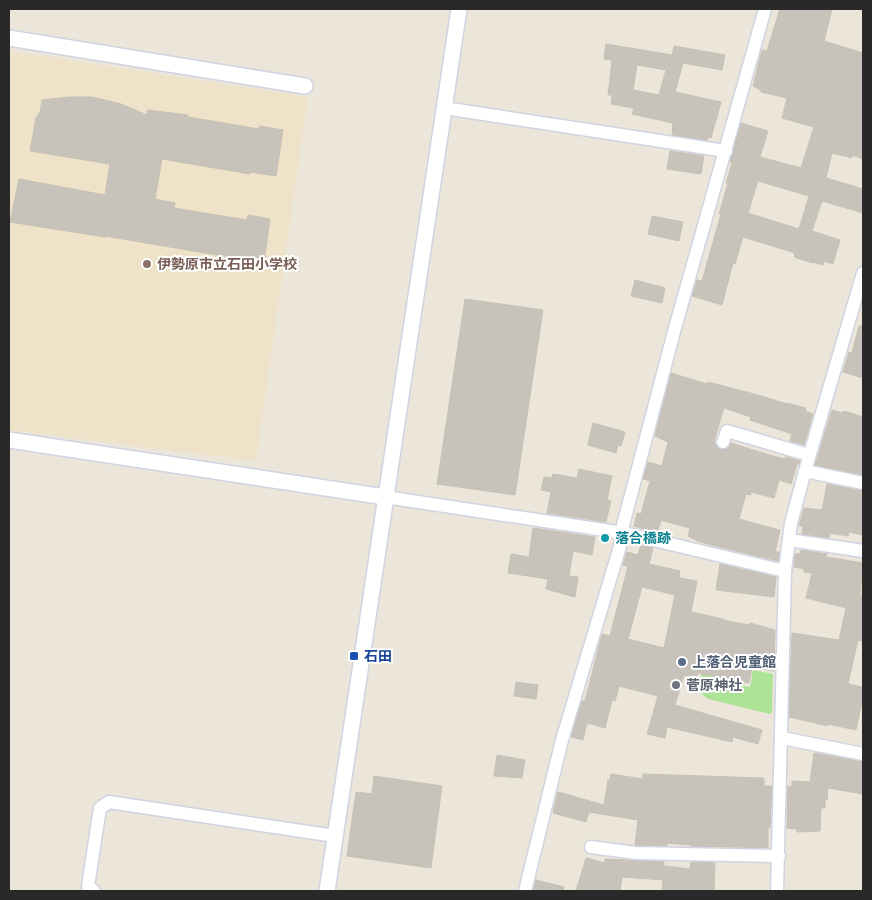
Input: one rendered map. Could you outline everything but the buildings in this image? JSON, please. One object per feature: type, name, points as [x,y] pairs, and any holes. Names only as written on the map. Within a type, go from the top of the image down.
[{"type":"street","points":[[327,891],[459,9]]},
{"type":"street","points":[[525,891],[562,740],[624,533],[623,525],[673,338],[766,9]]},
{"type":"street","points":[[9,38],[305,86]]},
{"type":"street","points":[[444,108],[726,150]]},
{"type":"street","points":[[777,891],[785,571],[791,523],[863,272]]},
{"type":"street","points":[[731,418],[725,436],[809,455]]},
{"type":"street","points":[[9,440],[624,533],[785,571]]},
{"type":"street","points":[[805,471],[863,483]]},
{"type":"street","points":[[789,540],[863,551]]},
{"type":"street","points":[[782,738],[863,754]]},
{"type":"street","points":[[94,891],[88,886],[100,808],[109,802],[335,836]]},
{"type":"street","points":[[591,847],[636,853],[778,856]]},
{"type":"shaded area","name":"伊勢原市立石田小学校","points":[[9,51],[308,97],[256,461],[9,430]]},
{"type":"green space","points":[[714,660],[712,676],[730,680],[730,684],[750,687],[753,670],[773,674],[772,712],[770,714],[708,699],[698,691],[702,672]]},
{"type":"place","name":"伊勢原市立石田小学校","points":[[147,264]]},
{"type":"place","name":"落合橋跡","points":[[605,538]]},
{"type":"place","name":"石田","points":[[354,656]]},
{"type":"place","name":"上落合児童館","points":[[682,662]]},
{"type":"place","name":"菅原神社","points":[[676,685]]}]
